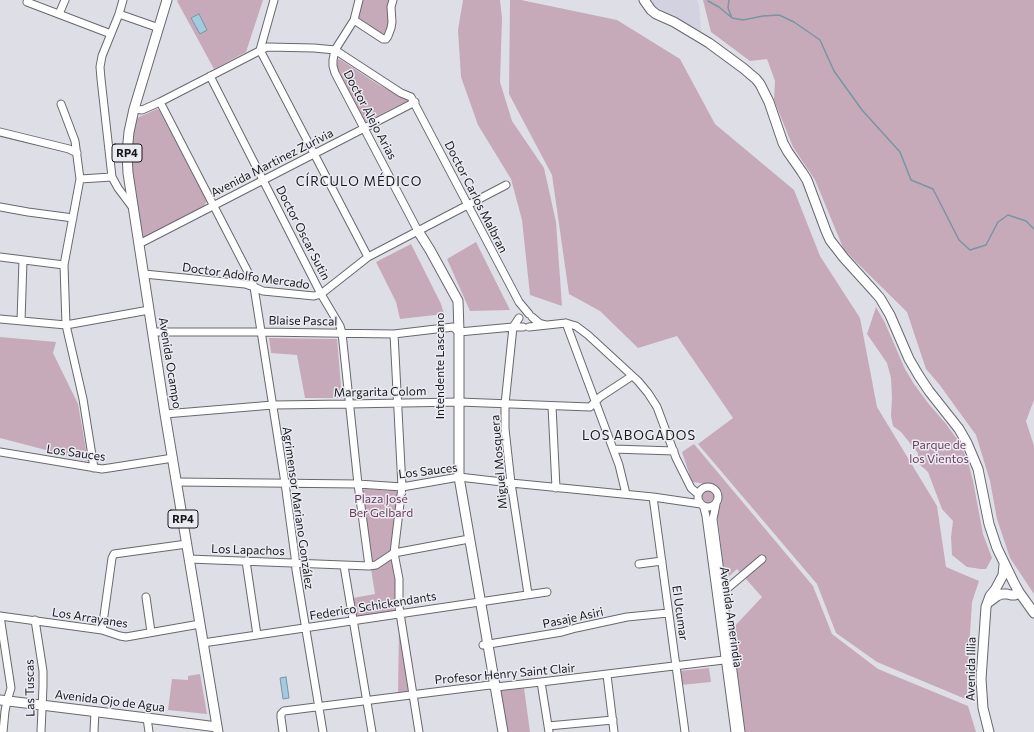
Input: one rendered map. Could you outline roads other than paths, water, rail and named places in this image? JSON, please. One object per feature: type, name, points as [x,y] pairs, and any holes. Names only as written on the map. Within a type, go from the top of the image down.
[{"type":"main road","name":"Avenida Ocampo","points":[[168,0],[134,109],[129,132],[127,153],[133,208],[165,414],[218,730]]},
{"type":"main road","points":[[644,0],[656,14],[674,22],[709,43],[743,68],[760,84],[769,102],[786,147],[807,180],[830,240],[880,298],[890,315],[914,368],[967,443],[978,469],[989,524],[997,548],[1019,592],[1034,614]]},
{"type":"main road","name":"Intendente Lascano","points":[[418,231],[425,253],[452,303],[456,330],[456,402],[452,468],[456,478],[493,686],[503,732]]},
{"type":"main road","name":"Avenida Illia","points":[[989,732],[981,692],[986,607],[987,600],[995,590],[1003,575],[1004,563]]},
{"type":"main road","points":[[995,590],[1008,583],[1014,583]]},
{"type":"main road","points":[[986,607],[996,596],[1002,594],[1011,595],[1019,592]]},
{"type":"main road","name":"Intendente Lascano","points":[[493,686],[497,732]]},
{"type":"main road","name":"Avenida Ojo de Agua","points":[[3,700],[147,718],[218,730]]},
{"type":"street","points":[[59,14],[65,0]]},
{"type":"street","points":[[123,0],[112,34],[102,56],[100,67],[112,177],[118,188],[133,208]]},
{"type":"street","points":[[274,0],[260,50],[368,256]]},
{"type":"street","points":[[335,50],[354,20],[359,0]]},
{"type":"street","points":[[354,20],[383,39],[386,39],[391,28],[391,7],[393,0]]},
{"type":"street","points":[[27,2],[112,34]]},
{"type":"street","points":[[119,14],[159,28]]},
{"type":"street","points":[[134,109],[142,110],[160,102],[267,47],[335,50],[401,93],[411,97],[415,102]]},
{"type":"street","name":"Doctor Alejo Arias","points":[[335,50],[333,60],[335,73],[418,231]]},
{"type":"street","name":"Doctor Oscar Sutin","points":[[210,76],[321,294],[340,326],[369,566]]},
{"type":"street","name":"Agrimensor Mariano González","points":[[160,102],[214,205],[254,286],[285,484],[305,628],[323,732]]},
{"type":"street","name":"Avenida Martinez Zurivia","points":[[139,244],[415,102]]},
{"type":"street","name":"Doctor Carlos Malbran","points":[[415,102],[519,302],[522,312],[520,316]]},
{"type":"street","points":[[61,104],[74,141],[80,179],[64,266],[66,325],[83,399],[94,468]]},
{"type":"street","points":[[0,132],[69,149],[77,153]]},
{"type":"street","points":[[80,179],[112,177]]},
{"type":"street","points":[[118,188],[121,190],[127,189],[130,185]]},
{"type":"street","points":[[321,294],[368,256],[506,185]]},
{"type":"street","points":[[0,207],[74,218]]},
{"type":"street","points":[[0,257],[64,266]]},
{"type":"street","points":[[21,321],[23,260]]},
{"type":"street","name":"Doctor Adolfo Mercado","points":[[144,274],[245,284],[254,286],[263,291],[314,296],[321,294]]},
{"type":"street","name":"Doctor Carlos Malbran","points":[[519,302],[531,315]]},
{"type":"street","points":[[0,319],[66,325],[149,310]]},
{"type":"street","points":[[513,327],[520,316],[525,313],[531,315],[540,323],[546,325]]},
{"type":"street","points":[[520,316],[519,323],[526,327],[531,326],[533,323],[531,315]]},
{"type":"street","points":[[513,327],[566,323],[581,329],[632,376],[648,393],[658,407],[674,451],[691,488],[698,495],[698,499],[705,507],[711,507],[716,504]]},
{"type":"street","points":[[566,323],[620,465],[626,494]]},
{"type":"street","name":"Blaise Pascal","points":[[153,332],[394,334],[513,327]]},
{"type":"street","name":"Miguel Mosquera","points":[[513,327],[505,404],[505,429],[511,484],[528,594]]},
{"type":"street","points":[[394,334],[402,487],[394,553],[399,579],[399,607],[419,732]]},
{"type":"street","name":"Margarita Colom","points":[[165,414],[273,404],[456,402],[590,407],[600,397],[632,376]]},
{"type":"street","points":[[552,406],[556,488]]},
{"type":"street","points":[[614,448],[674,451]]},
{"type":"street","name":"Los Sauces","points":[[0,452],[94,468],[109,468],[173,458]]},
{"type":"street","name":"Los Sauces","points":[[177,482],[358,484],[402,487],[456,478],[626,494],[702,505]]},
{"type":"street","points":[[689,483],[696,487],[711,487],[716,491],[718,497],[713,519],[723,592],[728,660],[741,732]]},
{"type":"street","points":[[698,495],[705,487]]},
{"type":"street","name":"Los Sauces","points":[[680,501],[698,495]]},
{"type":"street","name":"El Ucumar","points":[[653,497],[685,732]]},
{"type":"street","name":"Avenida Amerindia","points":[[702,505],[706,512],[728,660],[735,732]]},
{"type":"street","name":"Los Lapachos","points":[[189,559],[369,566],[376,564],[394,553],[467,539]]},
{"type":"street","points":[[102,630],[112,558],[114,554],[187,544]]},
{"type":"street","points":[[723,592],[762,559]]},
{"type":"street","points":[[246,561],[257,635]]},
{"type":"street","points":[[639,564],[662,562]]},
{"type":"street","points":[[344,566],[372,732]]},
{"type":"street","name":"Federico Schickendants","points":[[203,643],[546,592]]},
{"type":"street","points":[[146,597],[151,632]]},
{"type":"street","name":"Pasaje Asiri","points":[[486,644],[562,632],[628,617],[668,613]]},
{"type":"street","points":[[0,616],[11,688],[3,700],[4,732]]},
{"type":"street","name":"Los Arrayanes","points":[[0,616],[102,630],[126,637],[200,624]]},
{"type":"street","name":"Las Tuscas","points":[[35,620],[43,671],[41,732]]},
{"type":"street","name":"Profesor Henry Saint Clair","points":[[283,732],[281,714],[284,712],[413,694],[607,675],[728,660]]},
{"type":"street","points":[[607,675],[614,732]]},
{"type":"street","points":[[541,682],[548,729],[613,720]]},
{"type":"street","points":[[94,732],[95,711]]},
{"type":"street","points":[[147,718],[149,732]]},
{"type":"water","points":[[199,14],[207,30],[200,34],[191,18]]},
{"type":"water","points":[[286,677],[289,698],[283,699],[280,678]]},
{"type":"waterway","points":[[729,0],[728,8],[732,18],[743,20],[763,16],[779,15],[794,22],[820,40],[834,71],[862,110],[900,152],[911,180],[933,189],[959,240],[970,250],[986,245],[998,222],[1008,215],[1026,221],[1034,229]]},
{"type":"waterway","points":[[708,1],[719,7],[731,17]]},
{"type":"district","name":"CÍRCULO MÉDICO","points":[[359,182]]},
{"type":"district","name":"LOS ABOGADOS","points":[[639,436]]},
{"type":"park label","name":"Parque de los Vientos","points":[[939,452]]},
{"type":"park label","name":"Plaza José Ber Gelbard","points":[[381,506]]}]
